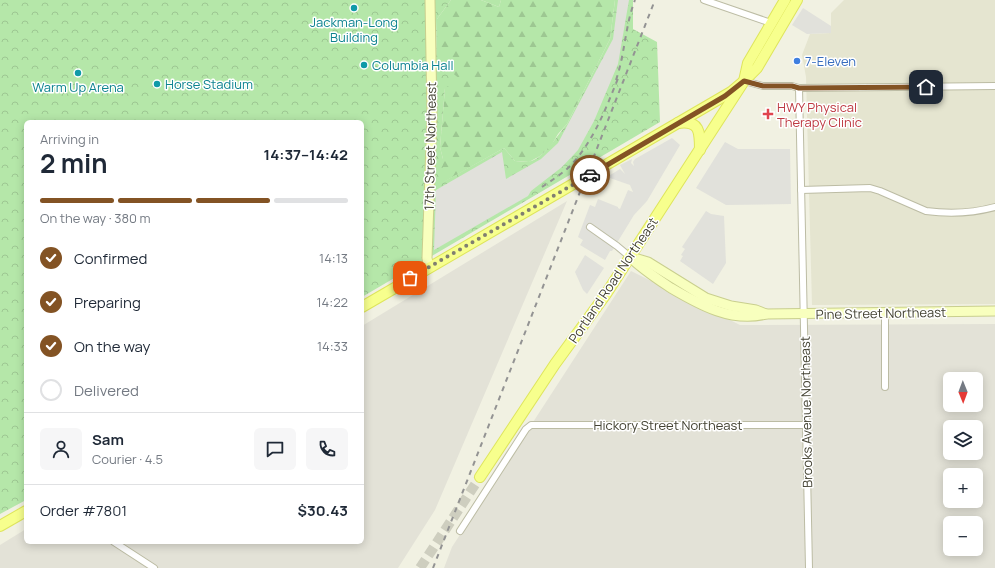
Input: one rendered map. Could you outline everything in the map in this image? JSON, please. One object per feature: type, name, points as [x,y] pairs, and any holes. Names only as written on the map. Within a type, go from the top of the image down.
[{"type":"main road","name":"17th Street Northeast","points":[[429,268],[427,258],[432,115],[430,0]]},
{"type":"main road","points":[[744,81],[748,63],[785,0]]},
{"type":"main road","points":[[364,306],[725,96],[744,81],[757,68],[797,0]]},
{"type":"main road","name":"Portland Road Northeast","points":[[480,477],[555,364],[606,294],[629,256],[744,81]]},
{"type":"main road","points":[[678,123],[692,123],[696,127],[700,136],[700,150]]},
{"type":"main road","name":"Pine Street Northeast","points":[[629,256],[644,270],[688,298],[705,307],[740,316],[757,317],[766,314],[995,311]]},
{"type":"main road","points":[[0,526],[24,512]]},
{"type":"street","points":[[704,0],[771,23]]},
{"type":"street","points":[[744,81],[763,86],[792,86],[799,88],[995,86]]},
{"type":"street","name":"Brooks Avenue Northeast","points":[[799,88],[809,568]]},
{"type":"street","points":[[801,190],[870,188],[922,209],[934,212],[976,212],[995,207]]},
{"type":"street","name":"Pine Street Northeast","points":[[590,227],[629,256]]},
{"type":"street","points":[[885,312],[885,387]]},
{"type":"street","name":"Hickory Street Northeast","points":[[460,531],[526,429],[531,425],[806,425]]},
{"type":"street","points":[[117,544],[154,568]]},
{"type":"shaded area","points":[[618,0],[629,0],[618,64],[594,121],[578,150],[562,167],[531,191],[528,196],[434,250],[436,190],[502,152],[506,179],[541,159],[558,143],[613,39]]},
{"type":"shaded area","points":[[844,0],[995,0],[995,304],[812,305],[806,77],[802,55],[810,34],[831,33],[831,13]]},
{"type":"shaded area","points":[[803,8],[831,26],[831,33],[807,34],[792,25]]},
{"type":"shaded area","points":[[672,138],[680,145],[647,201],[634,215],[605,260],[580,245],[583,240],[578,237],[590,205],[595,207],[598,199],[620,209],[628,190],[633,192],[630,185],[607,177],[620,169],[625,174],[620,165],[632,159],[631,163],[634,166],[633,162],[635,159]]},
{"type":"shaded area","points":[[725,142],[738,149],[790,149],[791,204],[726,205],[696,188]]},
{"type":"shaded area","points":[[567,201],[435,510],[398,568],[0,568],[0,545],[24,530],[24,544],[364,544],[364,325]]},
{"type":"shaded area","points":[[706,211],[711,214],[724,216],[726,263],[713,284],[680,261],[683,256],[681,255],[685,249],[682,247]]},
{"type":"shaded area","points":[[585,255],[604,268],[587,294],[583,290],[575,272]]},
{"type":"shaded area","points":[[631,271],[740,325],[995,324],[995,568],[444,568],[452,547]]},
{"type":"green space","points":[[0,0],[451,0],[437,19],[436,60],[460,79],[445,88],[440,147],[443,159],[443,182],[504,148],[515,161],[527,162],[539,157],[550,146],[567,124],[610,39],[615,0],[633,0],[633,29],[657,42],[660,122],[364,296],[364,120],[24,120],[24,501],[0,514]]},
{"type":"green space","points":[[451,0],[481,0],[499,7],[501,0],[615,0],[610,39],[567,124],[558,134],[551,146],[540,156],[529,162],[515,161],[504,148],[442,183],[443,159],[440,147],[445,88],[436,60],[437,19]]},
{"type":"green space","points":[[481,0],[501,0],[499,7]]},
{"type":"tunnel","points":[[420,568],[480,477]]},
{"type":"railway","points":[[616,80],[629,20],[635,0]]},
{"type":"railway","points":[[433,568],[655,0]]},
{"type":"railway","points":[[542,187],[567,169],[586,146],[599,124],[619,76]]},
{"type":"way so far","points":[[410,278],[590,175]]},
{"type":"place","name":"Jackman-Long Building","points":[[354,8]]},
{"type":"place","name":"7-Eleven","points":[[797,61]]},
{"type":"place","name":"Columbia Hall","points":[[364,65]]},
{"type":"place","name":"Warm Up Arena","points":[[78,73]]},
{"type":"place","name":"Horse Stadium","points":[[157,84]]},
{"type":"place","name":"HWY Physical Therapy Clinic","points":[[768,114]]},
{"type":"route","points":[[590,175],[725,96],[744,81],[763,86],[792,86],[799,88],[926,87]]}]
